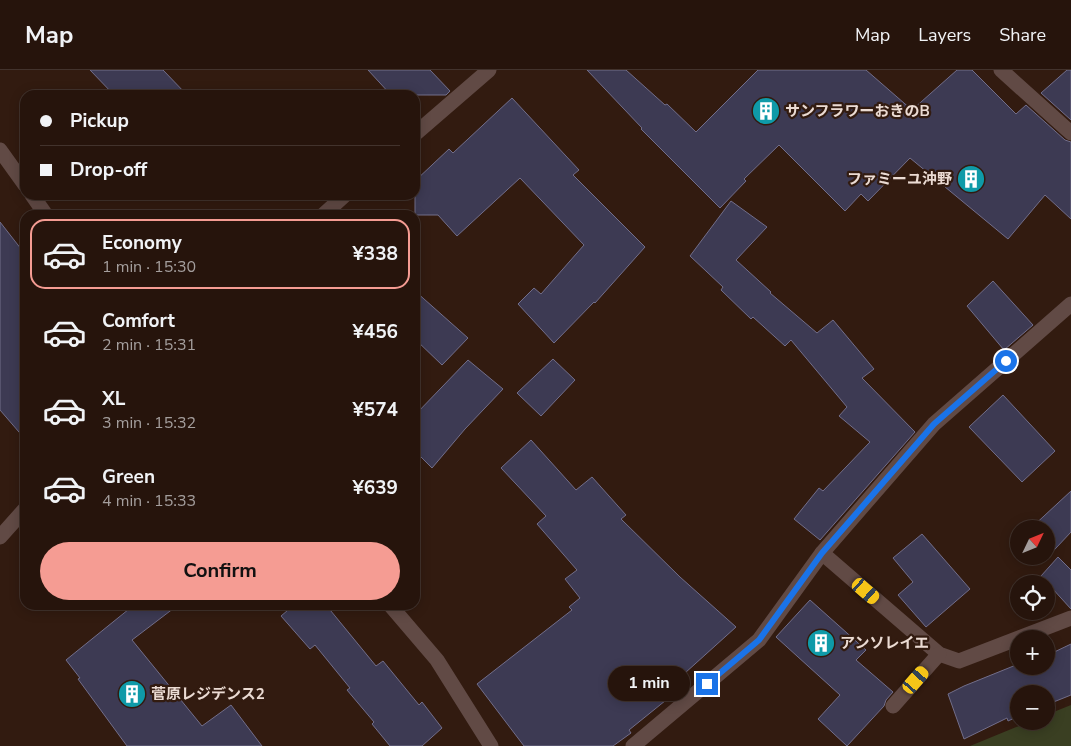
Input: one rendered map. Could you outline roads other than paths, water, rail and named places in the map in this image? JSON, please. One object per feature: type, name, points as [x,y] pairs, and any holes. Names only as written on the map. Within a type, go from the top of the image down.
[{"type":"street","points":[[420,130],[489,70]]},
{"type":"street","points":[[1001,70],[1071,134]]},
{"type":"street","points":[[0,150],[20,178]]},
{"type":"street","points":[[328,210],[339,200]]},
{"type":"street","points":[[633,746],[759,640],[822,553],[934,424],[1071,304]]},
{"type":"street","points":[[0,537],[20,515]]},
{"type":"street","points":[[822,553],[939,654],[959,661],[1071,618]]},
{"type":"street","points":[[394,610],[437,660],[491,746]]},
{"type":"street","points":[[893,706],[939,654]]},
{"type":"place","name":"サンフラワーおきのB","points":[[766,111]]},
{"type":"place","name":"ファミーユ沖野","points":[[971,179]]},
{"type":"place","name":"アンソレイエ","points":[[821,643]]},
{"type":"place","name":"菅原レジデンス2","points":[[132,694]]}]
